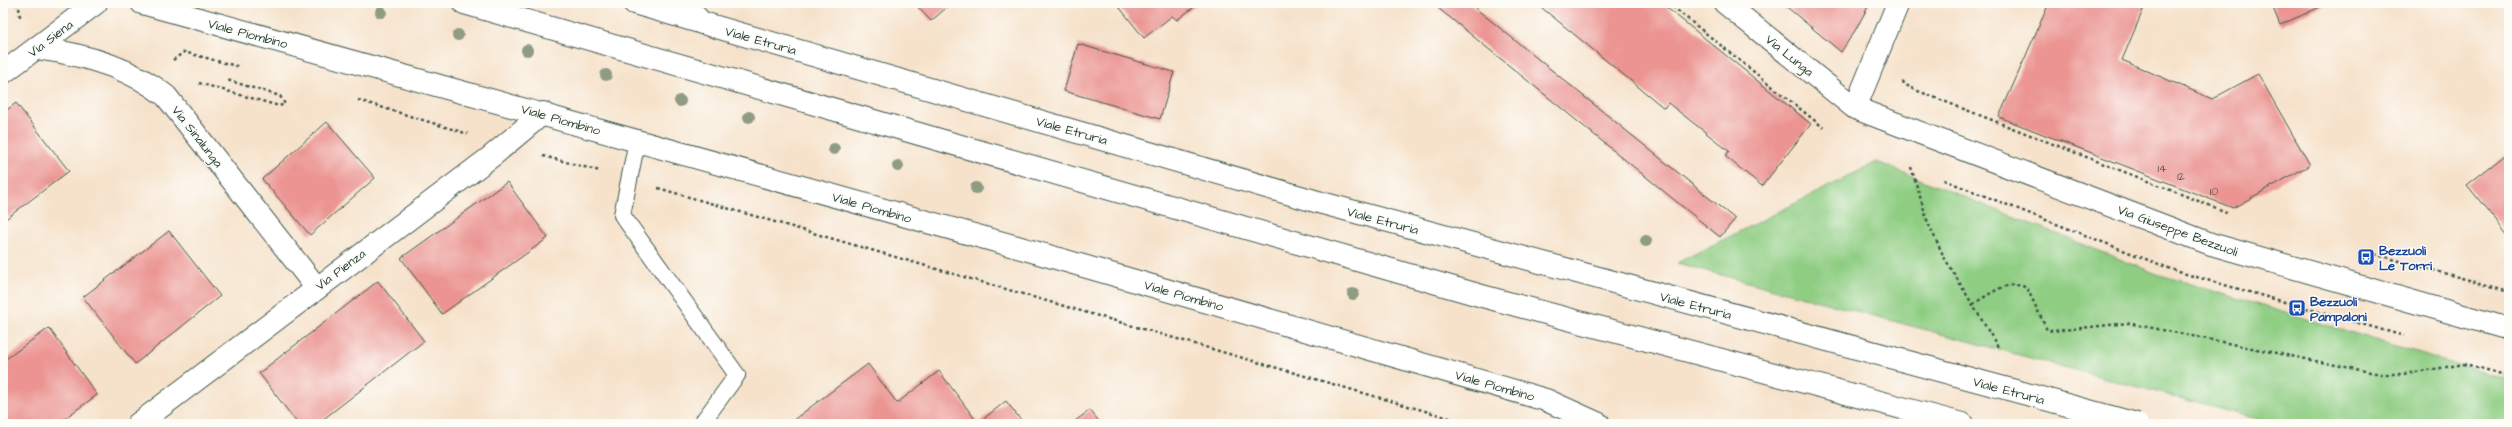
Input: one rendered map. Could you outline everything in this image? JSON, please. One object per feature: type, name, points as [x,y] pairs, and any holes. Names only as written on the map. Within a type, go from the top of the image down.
[{"type":"street","name":"Via Siena","points":[[3,73],[96,3]]},
{"type":"street","name":"Viale Piombino","points":[[142,3],[543,113],[636,141],[1020,248],[1546,400],[1599,424]]},
{"type":"street","points":[[464,3],[1301,245],[1668,347],[1962,424]]},
{"type":"street","name":"Viale Etruria","points":[[634,3],[1311,200],[2137,424]]},
{"type":"street","points":[[683,3],[702,23]]},
{"type":"street","name":"Via Lunga","points":[[1724,3],[1855,108]]},
{"type":"street","points":[[1855,108],[1898,3]]},
{"type":"street","name":"Via Sinalunga","points":[[37,48],[84,58],[120,70],[140,78],[166,96],[316,287]]},
{"type":"street","name":"Via Giuseppe Bezzuoli","points":[[1855,108],[2211,244],[2509,329]]},
{"type":"street","name":"Via Pienza","points":[[138,424],[316,287],[492,156],[543,113]]},
{"type":"lane","points":[[636,141],[630,180],[622,216],[737,375],[701,424]]},
{"type":"path","points":[[16,3],[21,15]]},
{"type":"path","points":[[172,61],[184,52],[244,68]]},
{"type":"path","points":[[1902,79],[1904,84],[1918,91],[2236,216]]},
{"type":"path","points":[[196,82],[279,106],[285,104],[280,96],[227,80]]},
{"type":"path","points":[[350,98],[465,132],[470,135]]},
{"type":"path","points":[[540,155],[1470,424]]},
{"type":"path","points":[[1911,167],[1928,223],[1941,250],[1965,296],[1973,304],[1998,347]]},
{"type":"path","points":[[2356,249],[2509,291]]},
{"type":"path","points":[[1973,304],[2012,284],[2020,285],[2027,288],[2047,330],[2053,331],[2128,323],[2380,374],[2403,374],[2465,364],[2509,376]]},
{"type":"green space","points":[[1877,162],[2157,274],[2509,380],[2509,424],[2276,424],[1677,263]]},
{"type":"building","points":[[914,3],[952,3],[931,21]]},
{"type":"building","points":[[1116,3],[1199,3],[1177,20],[1172,16],[1144,38]]},
{"type":"building","points":[[1432,3],[1469,3],[1735,219],[1720,237]]},
{"type":"building","points":[[1536,3],[1661,3],[1811,124],[1762,186],[1725,156],[1729,151],[1668,103],[1664,108]]},
{"type":"building","points":[[1782,3],[1870,3],[1841,52]]},
{"type":"building","points":[[2049,3],[2146,3],[2122,60],[2212,99],[2258,74],[2310,165],[2233,208],[1999,117]]},
{"type":"building","points":[[2271,3],[2329,3],[2280,25]]},
{"type":"building","points":[[1078,44],[1174,72],[1160,119],[1064,91]]},
{"type":"building","points":[[16,103],[69,171],[3,221],[3,113]]},
{"type":"building","points":[[327,122],[375,178],[310,235],[262,179]]},
{"type":"building","points":[[2509,152],[2509,237],[2467,185]]},
{"type":"building","points":[[507,182],[548,238],[442,314],[401,258]]},
{"type":"building","points":[[169,231],[220,296],[135,364],[83,297]]},
{"type":"building","points":[[378,281],[424,341],[317,424],[298,424],[259,373]]},
{"type":"building","points":[[49,328],[97,395],[57,424],[3,424],[3,361]]},
{"type":"building","points":[[868,364],[897,403],[939,371],[978,423],[1006,401],[1024,424],[788,424]]},
{"type":"building","points":[[1090,410],[1101,424],[1071,424]]},
{"type":"place","name":"Bezzuoli Le Torri","points":[[2366,257]]},
{"type":"place","name":"Bezzuoli Pampaloni","points":[[2297,308]]}]
